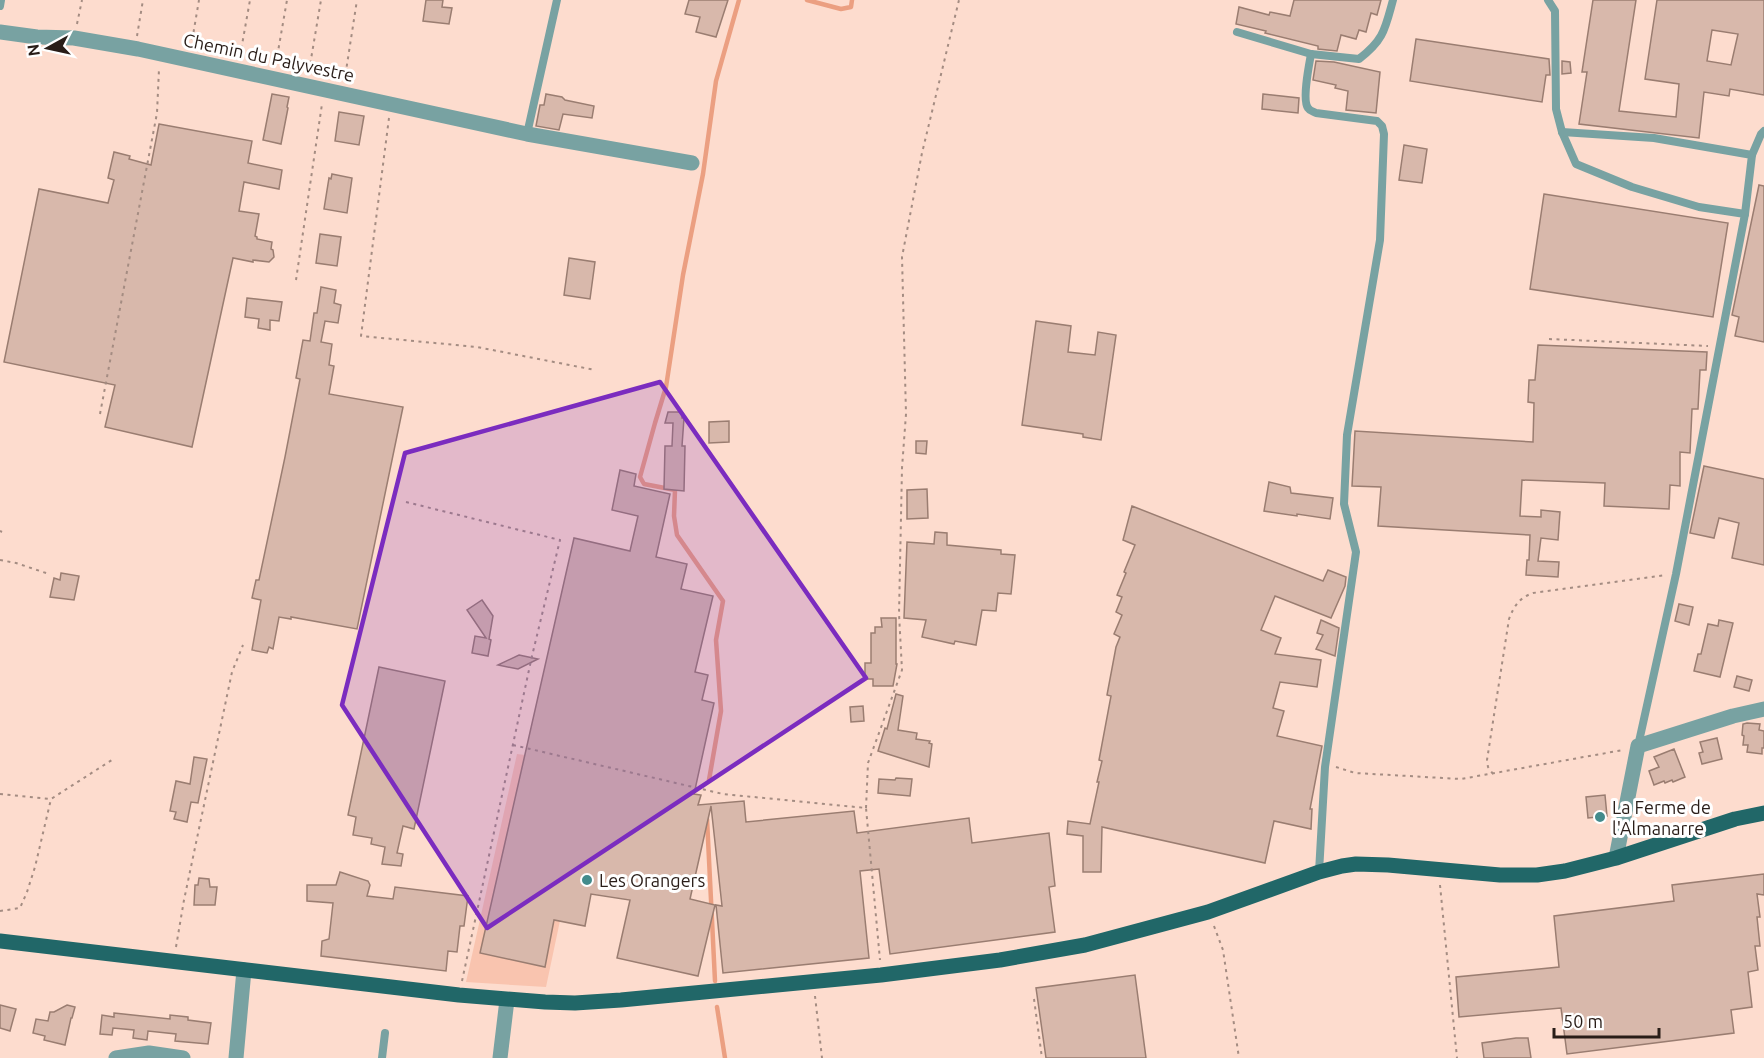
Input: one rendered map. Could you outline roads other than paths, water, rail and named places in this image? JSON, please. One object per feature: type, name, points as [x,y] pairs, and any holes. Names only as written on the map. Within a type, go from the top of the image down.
[{"type":"main road","points":[[0,941],[507,1000],[587,1002],[881,975],[1000,960],[1085,945],[1208,912],[1318,872],[1356,864],[1500,875],[1537,875],[1565,871],[1616,858],[1736,819],[1764,813]]},
{"type":"street","name":"Chemin du Palyvestre","points":[[0,32],[37,37],[74,38],[328,84],[391,103],[527,134],[692,163]]},
{"type":"street","points":[[1616,858],[1638,746],[1732,716],[1764,709]]},
{"type":"street","points":[[236,1058],[244,970]]},
{"type":"street","points":[[500,1058],[507,1000]]},
{"type":"street","points":[[116,1058],[149,1053],[183,1058]]},
{"type":"lane","points":[[0,6],[1,0]]},
{"type":"lane","points":[[527,134],[557,0]]},
{"type":"lane","points":[[1237,32],[1311,54],[1359,59],[1374,48],[1385,32],[1394,0]]},
{"type":"lane","points":[[1538,0],[1549,1],[1555,11],[1556,109],[1562,132],[1576,164],[1632,187],[1700,207],[1745,214]]},
{"type":"lane","points":[[1311,54],[1306,94],[1306,105],[1310,110],[1316,113],[1377,121],[1382,126],[1384,134],[1380,240],[1347,435],[1344,504],[1356,552],[1325,765],[1318,872]]},
{"type":"lane","points":[[1562,132],[1654,138],[1752,155]]},
{"type":"lane","points":[[1638,746],[1676,574],[1720,347],[1745,214],[1752,155],[1764,132]]},
{"type":"lane","points":[[382,1058],[386,1033]]},
{"type":"waterway","points":[[709,780],[721,711],[716,640],[723,601],[677,535],[674,516],[675,490],[644,484],[640,477],[666,387],[683,275],[703,174],[716,81],[739,0]]},
{"type":"waterway","points":[[807,0],[841,9],[851,7],[852,0]]},
{"type":"waterway","points":[[707,819],[715,981]]},
{"type":"waterway","points":[[717,1007],[725,1058]]},
{"type":"place","name":"La Ferme de l'Almanarre","points":[[1600,817]]},
{"type":"place","name":"Les Orangers","points":[[587,880]]}]
